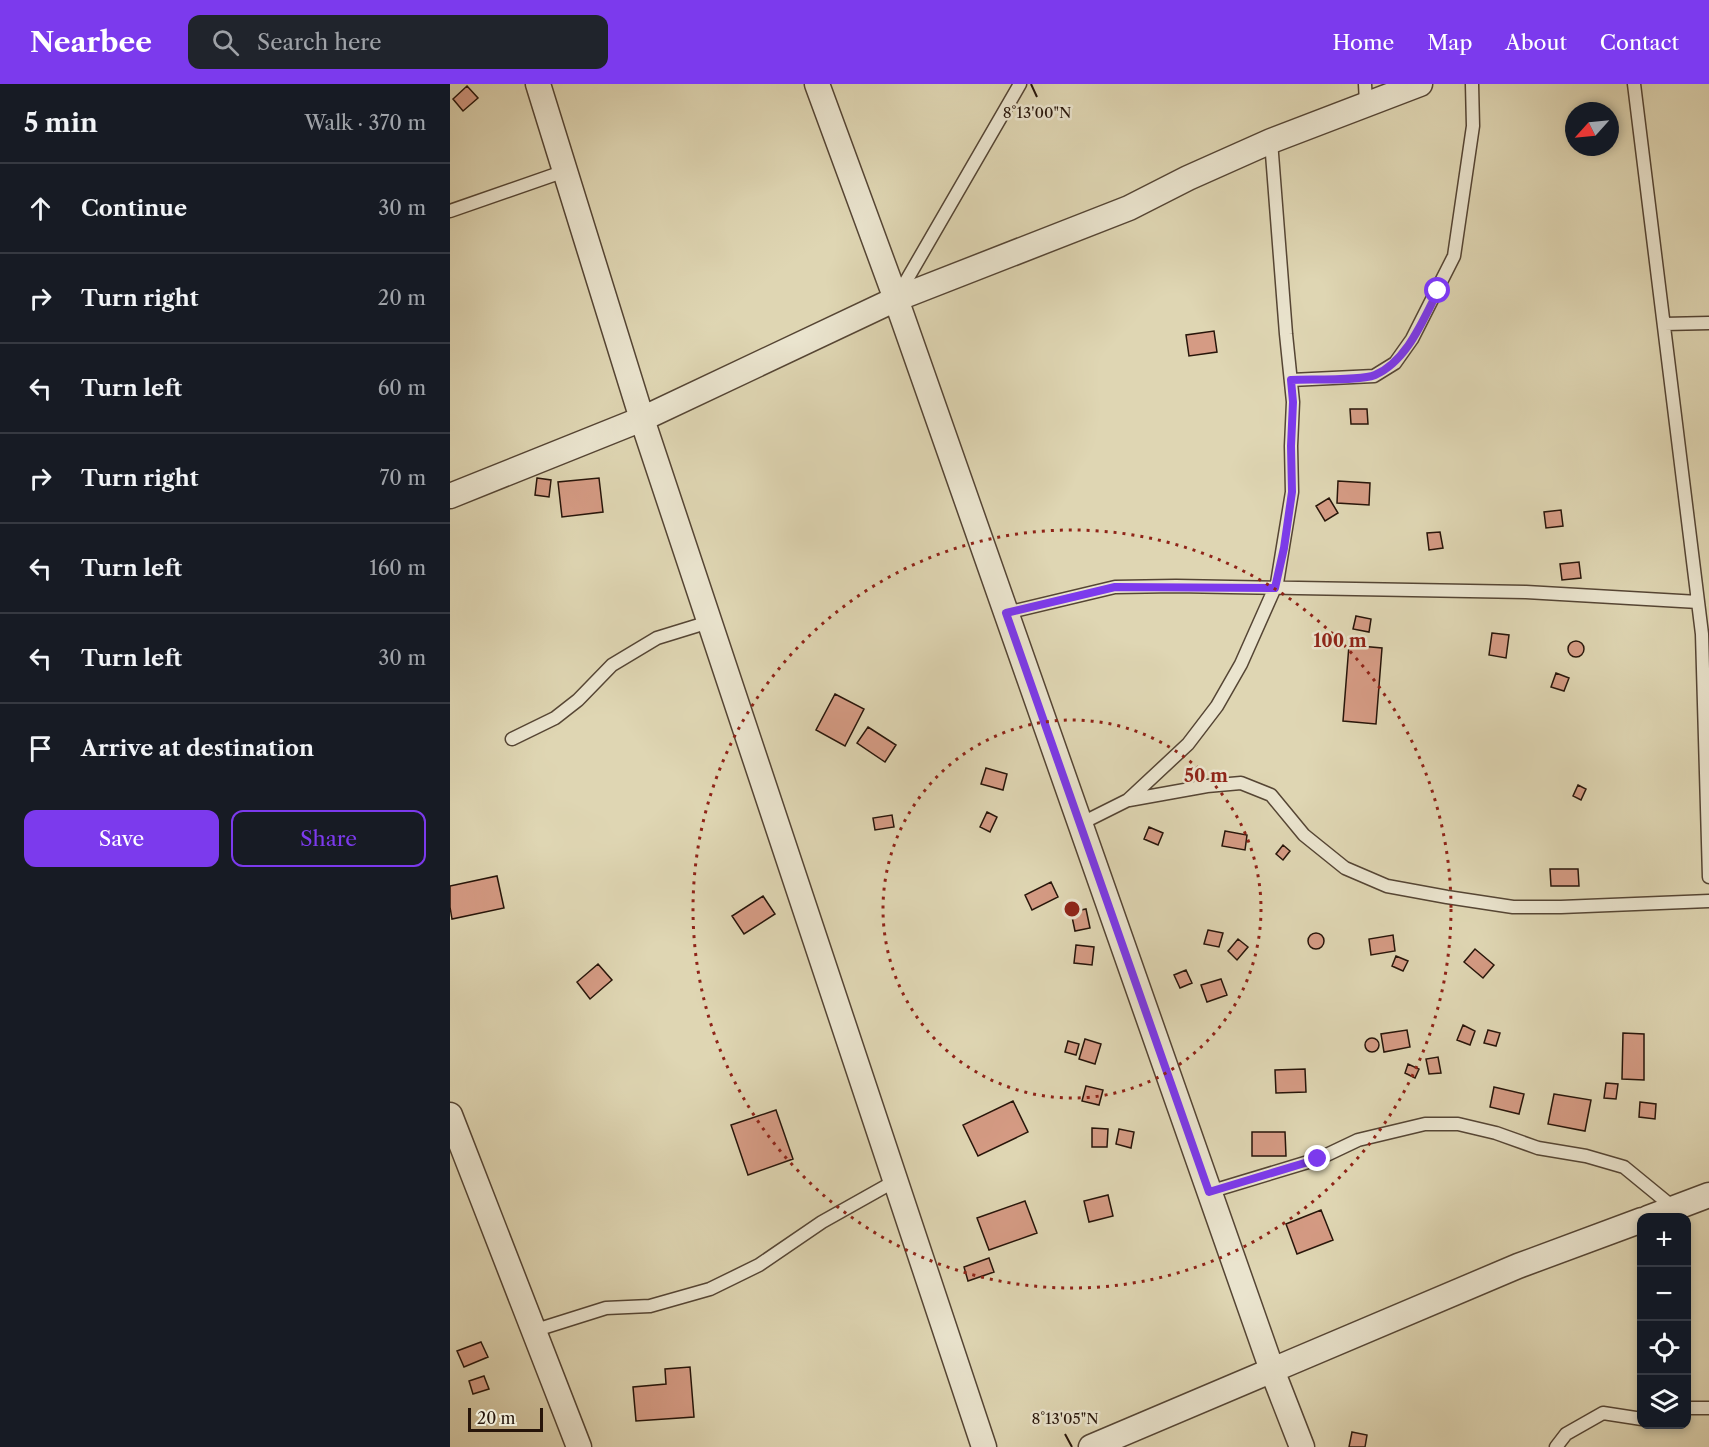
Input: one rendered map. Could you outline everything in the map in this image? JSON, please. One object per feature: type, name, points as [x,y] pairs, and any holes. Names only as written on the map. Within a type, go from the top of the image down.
[{"type":"street","points":[[538,84],[642,418],[984,1447]]},
{"type":"street","points":[[817,84],[896,299],[1272,1370],[1302,1447]]},
{"type":"street","points":[[450,496],[642,418],[896,299],[1128,208],[1366,94],[1420,84]]},
{"type":"street","points":[[450,1115],[579,1447]]},
{"type":"street","points":[[1661,1213],[1709,1195]]},
{"type":"street","points":[[1091,1447],[1518,1266],[1637,1221]]},
{"type":"lane","points":[[896,299],[1020,84]]},
{"type":"lane","points":[[1291,380],[1374,376],[1395,363],[1412,339],[1454,256],[1473,126],[1472,84]]},
{"type":"lane","points":[[1634,84],[1702,634],[1709,877]]},
{"type":"lane","points":[[1080,824],[1128,800],[1188,744],[1217,706],[1241,664],[1275,588],[1284,548],[1292,492],[1293,402],[1271,141]]},
{"type":"lane","points":[[450,212],[565,171]]},
{"type":"lane","points":[[1664,324],[1709,323]]},
{"type":"lane","points":[[1006,613],[1115,587],[1526,592],[1698,602]]},
{"type":"lane","points":[[512,739],[555,718],[578,700],[612,665],[657,638],[709,622]]},
{"type":"lane","points":[[1128,800],[1207,786],[1240,783],[1271,795],[1304,835],[1345,868],[1387,886],[1447,897],[1513,907],[1561,908],[1709,901]]},
{"type":"lane","points":[[1209,1192],[1318,1159],[1358,1140],[1425,1124],[1458,1124],[1496,1132],[1538,1148],[1586,1156],[1624,1167],[1674,1208]]},
{"type":"lane","points":[[533,1331],[606,1308],[650,1306],[710,1289],[759,1265],[822,1222],[896,1180]]},
{"type":"lane","points":[[1691,1408],[1709,1408]]},
{"type":"lane","points":[[1556,1447],[1566,1434],[1603,1413],[1637,1418]]},
{"type":"building","points":[[467,86],[478,98],[463,111],[453,99]]},
{"type":"building","points":[[1214,331],[1217,352],[1189,356],[1186,335]]},
{"type":"building","points":[[1350,409],[1367,409],[1368,424],[1351,424]]},
{"type":"building","points":[[537,478],[551,480],[549,497],[535,495]]},
{"type":"building","points":[[599,478],[603,512],[562,517],[558,482]]},
{"type":"building","points":[[1338,481],[1370,483],[1369,505],[1337,503]]},
{"type":"building","points":[[1329,498],[1338,513],[1325,521],[1316,506]]},
{"type":"building","points":[[1561,510],[1563,526],[1546,528],[1544,512]]},
{"type":"building","points":[[1440,532],[1443,548],[1429,550],[1427,533]]},
{"type":"building","points":[[1579,562],[1581,578],[1562,580],[1560,564]]},
{"type":"building","points":[[1356,616],[1371,619],[1369,632],[1353,629]]},
{"type":"building","points":[[1492,633],[1509,635],[1506,658],[1489,655]]},
{"type":"building","points":[[1573,641],[1579,641],[1584,649],[1582,655],[1573,657],[1568,652],[1568,646]]},
{"type":"building","points":[[1349,645],[1382,648],[1376,724],[1343,721]]},
{"type":"building","points":[[1556,673],[1569,678],[1564,691],[1551,687]]},
{"type":"building","points":[[835,694],[864,709],[845,746],[816,730]]},
{"type":"building","points":[[868,727],[896,745],[885,762],[857,743]]},
{"type":"building","points":[[986,768],[1007,774],[1003,790],[981,784]]},
{"type":"building","points":[[1578,785],[1586,789],[1581,800],[1573,796]]},
{"type":"building","points":[[987,812],[997,817],[990,832],[980,827]]},
{"type":"building","points":[[892,815],[894,827],[875,830],[873,818]]},
{"type":"building","points":[[1149,827],[1163,833],[1158,845],[1144,839]]},
{"type":"building","points":[[1225,831],[1247,835],[1245,850],[1222,846]]},
{"type":"building","points":[[1283,845],[1290,851],[1283,860],[1276,854]]},
{"type":"building","points":[[1550,869],[1578,869],[1579,886],[1551,886]]},
{"type":"building","points":[[497,876],[504,908],[452,919],[450,886]]},
{"type":"building","points":[[1051,882],[1058,897],[1032,910],[1025,895]]},
{"type":"building","points":[[763,896],[775,914],[744,934],[732,916]]},
{"type":"building","points":[[1086,909],[1090,928],[1075,931],[1071,912]]},
{"type":"building","points":[[1208,930],[1223,933],[1219,947],[1204,944]]},
{"type":"building","points":[[1316,933],[1324,941],[1316,949],[1308,941]]},
{"type":"building","points":[[1393,935],[1395,951],[1371,955],[1369,939]]},
{"type":"building","points":[[1238,939],[1248,947],[1237,960],[1228,951]]},
{"type":"building","points":[[1076,945],[1094,947],[1092,965],[1074,963]]},
{"type":"building","points":[[1475,949],[1494,965],[1483,978],[1464,962]]},
{"type":"building","points":[[1396,956],[1408,961],[1403,971],[1392,966]]},
{"type":"building","points":[[598,964],[612,980],[590,999],[577,982]]},
{"type":"building","points":[[1186,970],[1192,983],[1180,988],[1174,975]]},
{"type":"building","points":[[1221,979],[1227,995],[1207,1002],[1201,985]]},
{"type":"building","points":[[1463,1025],[1475,1031],[1470,1045],[1457,1040]]},
{"type":"building","points":[[1407,1030],[1410,1047],[1384,1052],[1381,1034]]},
{"type":"building","points":[[1488,1030],[1500,1033],[1496,1046],[1484,1043]]},
{"type":"building","points":[[1623,1033],[1644,1034],[1644,1080],[1622,1079]]},
{"type":"building","points":[[1372,1038],[1377,1040],[1379,1045],[1377,1050],[1372,1052],[1367,1050],[1365,1045],[1367,1040]]},
{"type":"building","points":[[1085,1039],[1101,1044],[1095,1064],[1079,1059]]},
{"type":"building","points":[[1068,1041],[1079,1044],[1076,1055],[1065,1052]]},
{"type":"building","points":[[1438,1057],[1441,1073],[1429,1074],[1426,1059]]},
{"type":"building","points":[[1408,1064],[1419,1069],[1415,1078],[1405,1073]]},
{"type":"building","points":[[1305,1069],[1306,1092],[1276,1093],[1275,1070]]},
{"type":"building","points":[[1606,1083],[1618,1084],[1616,1099],[1604,1098]]},
{"type":"building","points":[[1086,1086],[1103,1090],[1099,1105],[1082,1101]]},
{"type":"building","points":[[1494,1087],[1524,1094],[1519,1114],[1490,1107]]},
{"type":"building","points":[[1554,1094],[1591,1100],[1585,1131],[1548,1124]]},
{"type":"building","points":[[1013,1101],[1028,1132],[978,1156],[963,1125]]},
{"type":"building","points":[[1640,1102],[1656,1104],[1655,1119],[1639,1117]]},
{"type":"building","points":[[776,1110],[793,1159],[748,1175],[731,1125]]},
{"type":"building","points":[[1092,1128],[1108,1129],[1107,1147],[1092,1147]]},
{"type":"building","points":[[1119,1129],[1134,1132],[1131,1148],[1116,1144]]},
{"type":"building","points":[[1252,1132],[1285,1132],[1286,1156],[1252,1156]]},
{"type":"building","points":[[1108,1195],[1113,1216],[1089,1222],[1084,1201]]},
{"type":"building","points":[[1025,1201],[1037,1233],[989,1250],[977,1218]]},
{"type":"building","points":[[1321,1210],[1333,1240],[1297,1254],[1286,1224]]},
{"type":"building","points":[[989,1258],[994,1272],[968,1281],[964,1267]]},
{"type":"building","points":[[481,1342],[488,1357],[464,1367],[457,1351]]},
{"type":"building","points":[[690,1367],[694,1417],[636,1421],[633,1387],[666,1384],[665,1369]]},
{"type":"building","points":[[484,1376],[489,1389],[473,1394],[469,1381]]},
{"type":"building","points":[[1352,1432],[1367,1435],[1365,1447],[1349,1447]]},
{"type":"route","points":[[1318,1159],[1209,1192],[1006,613],[1115,587],[1275,588],[1284,548],[1292,492],[1293,402],[1291,380],[1374,376],[1395,363],[1412,339],[1438,291]]}]
